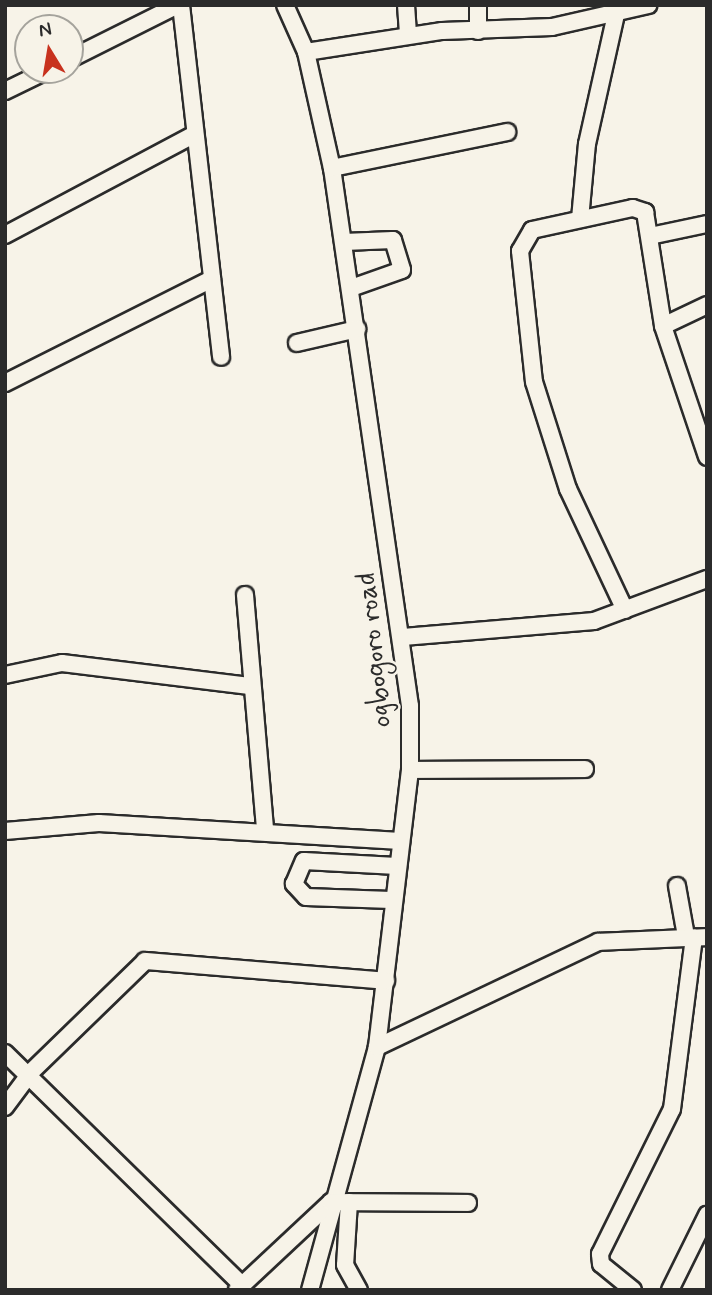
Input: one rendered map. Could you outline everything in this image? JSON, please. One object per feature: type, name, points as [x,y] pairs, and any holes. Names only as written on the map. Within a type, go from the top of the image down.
[{"type":"street","points":[[84,52],[179,5],[221,357]]},
{"type":"street","name":"ogbogoro road","points":[[285,5],[306,52],[332,168],[403,637],[410,770],[391,900],[386,981],[377,1047],[362,1114],[331,1202],[310,1290]]},
{"type":"street","points":[[406,5],[408,34]]},
{"type":"street","points":[[478,5],[478,31]]},
{"type":"street","points":[[306,52],[408,34],[552,27],[649,5]]},
{"type":"street","points":[[580,219],[586,153],[622,10]]},
{"type":"street","points":[[332,168],[507,132]]},
{"type":"street","points":[[5,235],[195,134]]},
{"type":"street","points":[[625,610],[568,489],[525,336],[524,238],[532,230],[640,208],[650,236],[663,326],[707,457]]},
{"type":"street","points":[[650,236],[707,224]]},
{"type":"street","points":[[344,242],[393,240],[402,270],[351,288]]},
{"type":"street","points":[[5,383],[212,279]]},
{"type":"street","points":[[663,326],[707,304]]},
{"type":"street","points":[[297,343],[357,329]]},
{"type":"street","points":[[403,637],[594,621],[707,579]]},
{"type":"street","points":[[245,595],[250,686],[265,830]]},
{"type":"street","points":[[5,675],[62,663],[250,686]]},
{"type":"street","points":[[410,770],[585,769]]},
{"type":"street","points":[[5,831],[99,823],[265,830],[400,841]]},
{"type":"street","points":[[391,900],[306,897],[294,884],[304,861],[397,866]]},
{"type":"street","points":[[632,1290],[601,1264],[600,1254],[672,1109],[696,937],[677,886]]},
{"type":"street","points":[[377,1047],[598,942],[696,937]]},
{"type":"street","points":[[5,1107],[31,1072],[155,958],[386,981]]},
{"type":"street","points":[[5,1053],[31,1072],[239,1287],[331,1202],[468,1203]]},
{"type":"street","points":[[349,1202],[345,1265],[359,1290]]},
{"type":"street","points":[[674,1289],[706,1219]]}]
